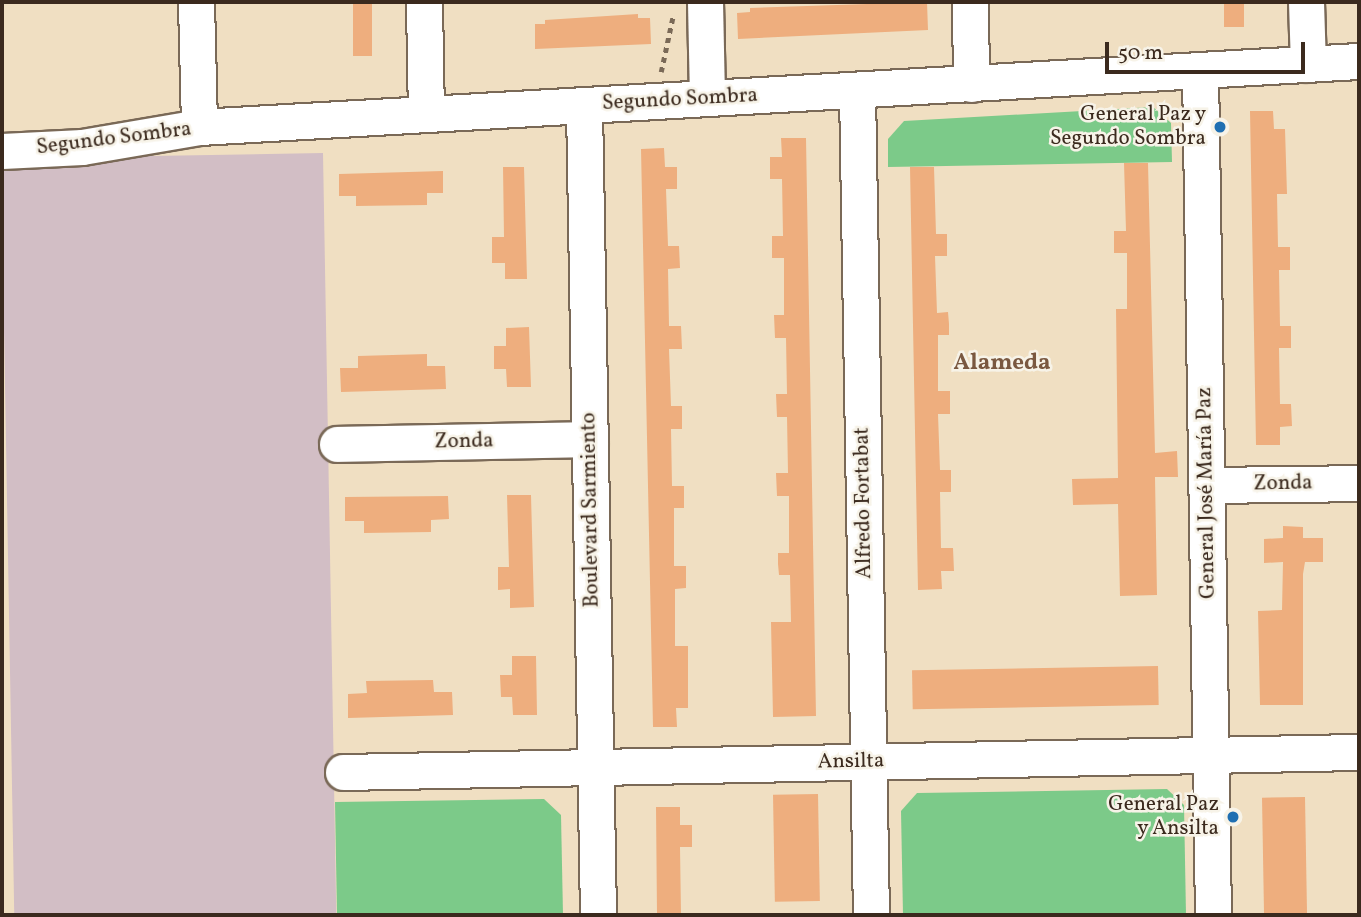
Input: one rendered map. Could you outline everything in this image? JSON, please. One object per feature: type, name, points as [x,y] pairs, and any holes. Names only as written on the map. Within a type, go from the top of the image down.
[{"type":"street","points":[[197,2],[199,127]]},
{"type":"street","points":[[424,2],[426,114]]},
{"type":"street","points":[[970,2],[971,84]]},
{"type":"street","points":[[1306,2],[1308,64]]},
{"type":"street","points":[[690,3],[707,99]]},
{"type":"street","name":"Segundo Sombra","points":[[2,151],[82,147],[199,127],[1359,61]]},
{"type":"street","name":"General José María Paz","points":[[1200,70],[1213,915]]},
{"type":"street","name":"Alfredo Fortabat","points":[[857,90],[871,915]]},
{"type":"street","name":"Boulevard Sarmiento","points":[[584,106],[598,915]]},
{"type":"street","name":"Zonda","points":[[337,444],[590,439]]},
{"type":"street","name":"Zonda","points":[[1206,485],[1359,483]]},
{"type":"street","name":"Ansilta","points":[[343,772],[1359,752]]},
{"type":"path","points":[[662,101],[662,72],[690,3]]},
{"type":"shaded area","points":[[323,153],[336,915],[14,915],[2,159]]},
{"type":"green space","points":[[1153,107],[1171,123],[1172,162],[888,167],[888,139],[904,121]]},
{"type":"green space","points":[[1167,789],[1184,805],[1186,915],[903,915],[901,811],[917,793]]},
{"type":"green space","points":[[544,799],[561,815],[563,915],[337,915],[335,802]]},
{"type":"building","points":[[353,2],[372,2],[372,56],[353,56]]},
{"type":"building","points":[[927,2],[928,30],[738,39],[737,13],[750,12],[750,8]]},
{"type":"building","points":[[1224,2],[1244,2],[1244,27],[1224,27]]},
{"type":"building","points":[[638,14],[638,18],[650,18],[651,44],[535,49],[535,24],[545,24],[545,20]]},
{"type":"building","points":[[1250,111],[1273,111],[1274,129],[1285,129],[1287,194],[1277,194],[1278,247],[1290,247],[1290,270],[1279,270],[1280,326],[1291,326],[1291,348],[1279,348],[1280,404],[1291,404],[1292,426],[1280,427],[1280,445],[1256,445]]},
{"type":"building","points":[[781,138],[806,138],[816,716],[773,717],[771,622],[791,622],[790,575],[779,575],[778,564],[778,553],[789,553],[789,496],[777,496],[776,473],[788,473],[787,417],[777,417],[776,394],[787,394],[786,338],[775,338],[774,315],[784,315],[784,258],[772,258],[772,236],[783,236],[782,179],[770,179],[770,157],[782,157]]},
{"type":"building","points":[[664,148],[665,167],[677,167],[677,189],[666,189],[668,246],[679,246],[680,268],[668,269],[669,326],[681,326],[682,349],[669,349],[671,406],[682,406],[682,429],[671,429],[672,486],[684,486],[684,508],[674,508],[674,566],[686,566],[686,588],[675,589],[675,646],[688,646],[688,708],[676,708],[677,727],[653,727],[641,149]]},
{"type":"building","points":[[1124,163],[1148,163],[1155,453],[1177,451],[1178,477],[1155,477],[1157,595],[1120,596],[1118,504],[1073,505],[1072,479],[1118,478],[1116,309],[1127,309],[1127,253],[1114,253],[1114,231],[1126,231]]},
{"type":"building","points":[[503,167],[524,167],[527,279],[505,279],[505,263],[492,263],[492,237],[504,237]]},
{"type":"building","points":[[910,167],[934,167],[936,234],[947,234],[947,256],[935,256],[937,313],[948,312],[949,324],[949,335],[938,335],[938,391],[950,391],[950,414],[938,414],[940,470],[951,470],[951,492],[940,492],[941,548],[953,548],[954,571],[941,571],[942,589],[918,590]]},
{"type":"building","points":[[443,171],[443,193],[427,193],[427,205],[356,206],[356,196],[339,196],[339,174]]},
{"type":"building","points":[[529,327],[531,387],[507,387],[506,369],[494,369],[494,346],[506,346],[506,328]]},
{"type":"building","points":[[427,354],[427,366],[445,366],[446,389],[341,392],[340,368],[358,368],[358,356]]},
{"type":"building","points":[[507,495],[531,495],[534,607],[510,608],[510,589],[498,590],[498,567],[509,567]]},
{"type":"building","points":[[448,496],[449,519],[431,520],[431,532],[364,533],[364,521],[345,521],[345,497]]},
{"type":"building","points":[[1283,526],[1303,527],[1303,538],[1323,538],[1323,562],[1305,562],[1303,574],[1303,705],[1260,705],[1258,611],[1282,610],[1283,562],[1264,563],[1264,539],[1283,538]]},
{"type":"building","points":[[512,656],[536,656],[537,715],[513,715],[512,697],[501,697],[500,675],[512,675]]},
{"type":"building","points":[[1158,666],[1159,705],[913,709],[912,670]]},
{"type":"building","points":[[433,680],[434,692],[452,692],[453,715],[348,718],[348,694],[367,693],[366,681]]},
{"type":"building","points":[[818,794],[820,901],[775,902],[773,795]]},
{"type":"building","points":[[1305,797],[1307,915],[1264,915],[1262,798]]},
{"type":"building","points":[[656,807],[680,807],[680,825],[692,825],[692,847],[680,847],[681,915],[657,915]]},
{"type":"place","name":"General Paz y Segundo Sombra","points":[[1220,127]]},
{"type":"place","name":"General Paz y Ansilta","points":[[1233,817]]},
{"type":"district","name":"Alameda","points":[[1002,363]]}]
